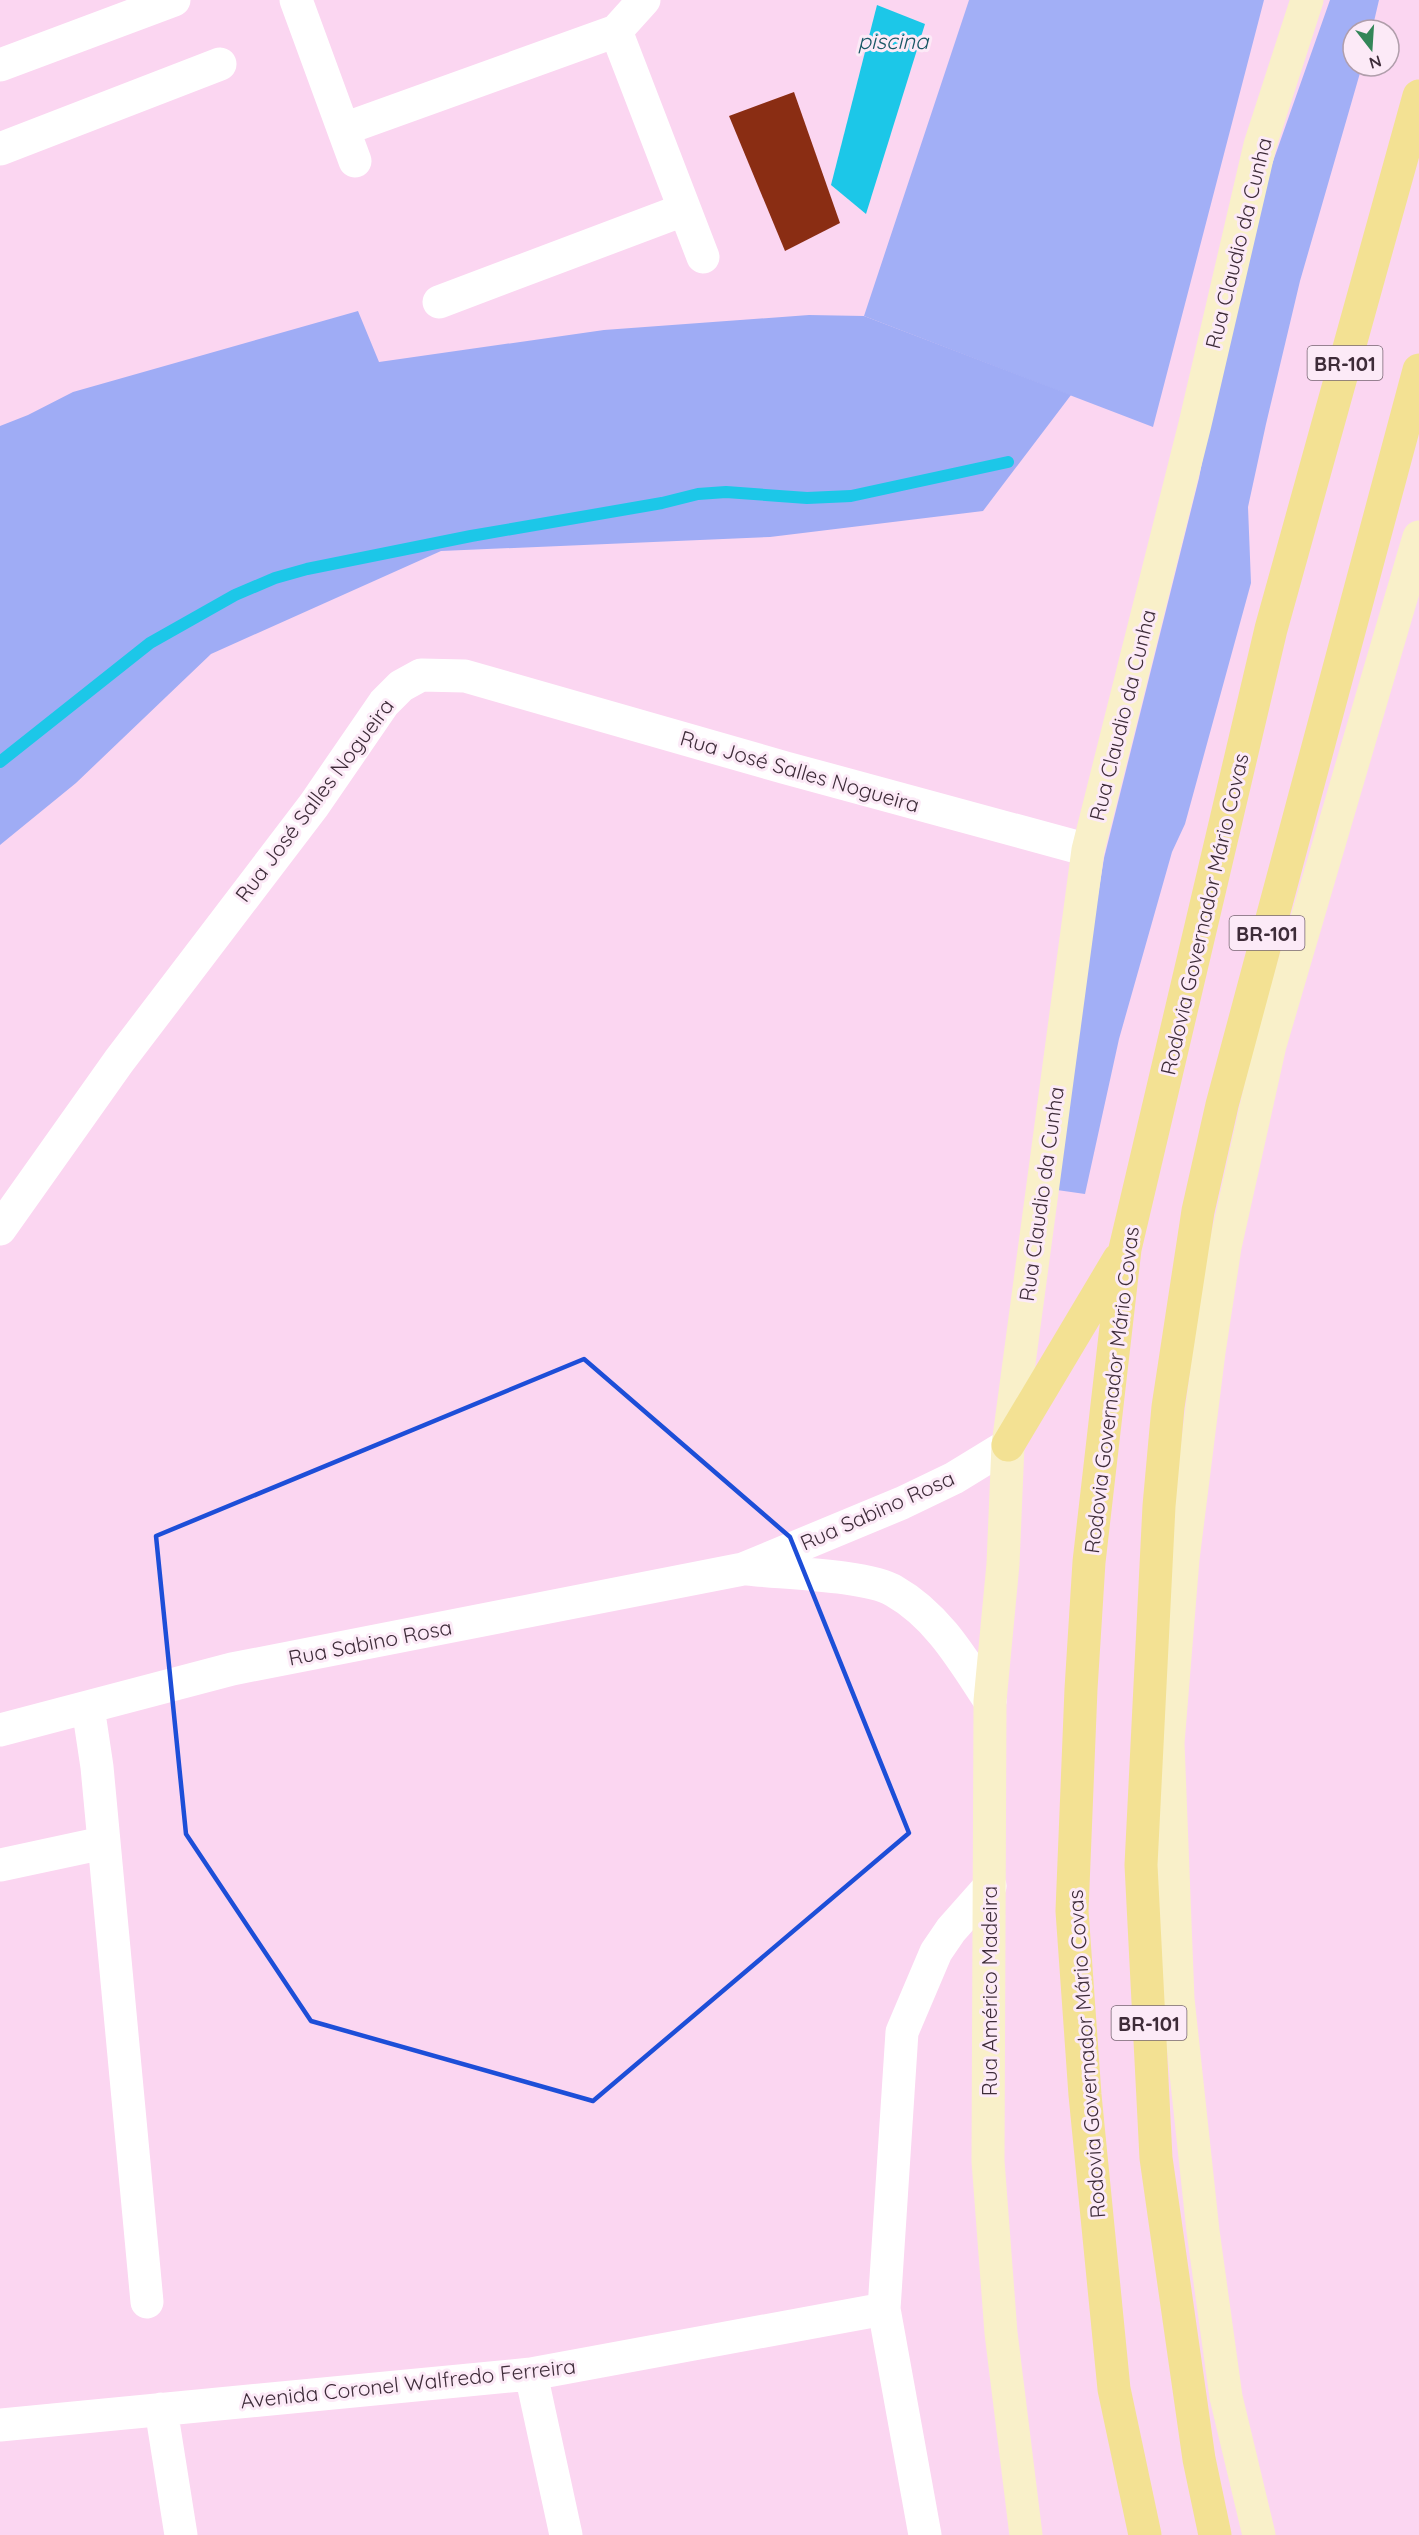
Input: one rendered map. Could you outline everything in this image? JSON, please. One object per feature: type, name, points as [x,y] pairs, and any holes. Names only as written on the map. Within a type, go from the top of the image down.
[{"type":"main road","name":"Rodovia Governador Mário Covas","points":[[1145,2535],[1114,2389],[1085,2095],[1072,1911],[1080,1701],[1089,1562],[1125,1249],[1271,629],[1419,96]]},
{"type":"main road","name":"BR-101","points":[[1215,2535],[1199,2459],[1156,2158],[1141,1865],[1159,1506],[1168,1407],[1198,1211],[1222,1105],[1419,370]]},
{"type":"main road","points":[[1008,1445],[1125,1249]]},
{"type":"street","points":[[0,65],[174,0]]},
{"type":"street","points":[[296,0],[355,161]]},
{"type":"street","points":[[344,129],[616,32],[644,0]]},
{"type":"street","name":"Rua Claudio da Cunha","points":[[1008,1445],[1088,850],[1195,424],[1260,145],[1307,0]]},
{"type":"street","points":[[616,32],[703,257]]},
{"type":"street","points":[[0,149],[220,64]]},
{"type":"street","points":[[439,302],[683,210]]},
{"type":"street","points":[[1259,2535],[1226,2397],[1203,2231],[1178,1999],[1168,1743],[1183,1559],[1209,1352],[1225,1247],[1270,1045],[1419,537]]},
{"type":"street","name":"Rua José Salles Nogueira","points":[[0,1229],[119,1061],[314,805],[384,703],[400,686],[421,675],[465,676],[786,768],[1088,850]]},
{"type":"street","name":"Rua Sabino Rosa","points":[[0,1730],[232,1670],[743,1569],[903,1503],[954,1478],[1008,1445]]},
{"type":"street","name":"Rua Américo Madeira","points":[[1008,1445],[1004,1564],[990,1701],[988,2161],[1001,2333],[1026,2535]]},
{"type":"street","name":"Rua Sabino Rosa","points":[[743,1569],[857,1580],[892,1589],[928,1616],[950,1641],[990,1701]]},
{"type":"street","points":[[88,1707],[97,1767],[147,2302]]},
{"type":"street","points":[[0,1865],[103,1843]]},
{"type":"street","points":[[925,2535],[884,2309],[902,2032],[936,1952],[951,1930],[990,1886]]},
{"type":"street","name":"Avenida Coronel Walfredo Ferreira","points":[[0,2425],[531,2374],[884,2309]]},
{"type":"street","points":[[531,2374],[566,2535]]},
{"type":"street","points":[[161,2409],[181,2535]]},
{"type":"highlighted area","points":[[584,1359],[790,1537],[909,1833],[593,2101],[311,2021],[186,1834],[156,1536]]},
{"type":"shaded area","points":[[969,0],[1264,0],[1153,427],[864,316]]},
{"type":"shaded area","points":[[1330,0],[1379,0],[1375,18],[1341,18],[1341,78],[1359,78],[1300,281],[1248,507],[1251,583],[1185,824],[1172,852],[1119,1039],[1085,1194],[1057,1190],[1083,988],[1104,858],[1199,478],[1235,287],[1270,170]]},
{"type":"shaded area","points":[[358,311],[379,362],[604,330],[809,315],[864,316],[1071,395],[983,511],[770,537],[441,551],[211,654],[76,783],[0,845],[0,426],[28,415],[73,392]]},
{"type":"water","name":"piscina","points":[[877,5],[925,24],[866,214],[831,185]]},
{"type":"building","points":[[794,92],[840,223],[785,251],[729,116]]},
{"type":"waterway","points":[[0,762],[150,643],[235,595],[275,578],[307,569],[471,536],[662,503],[698,494],[726,492],[807,498],[851,496],[1008,462]]}]
